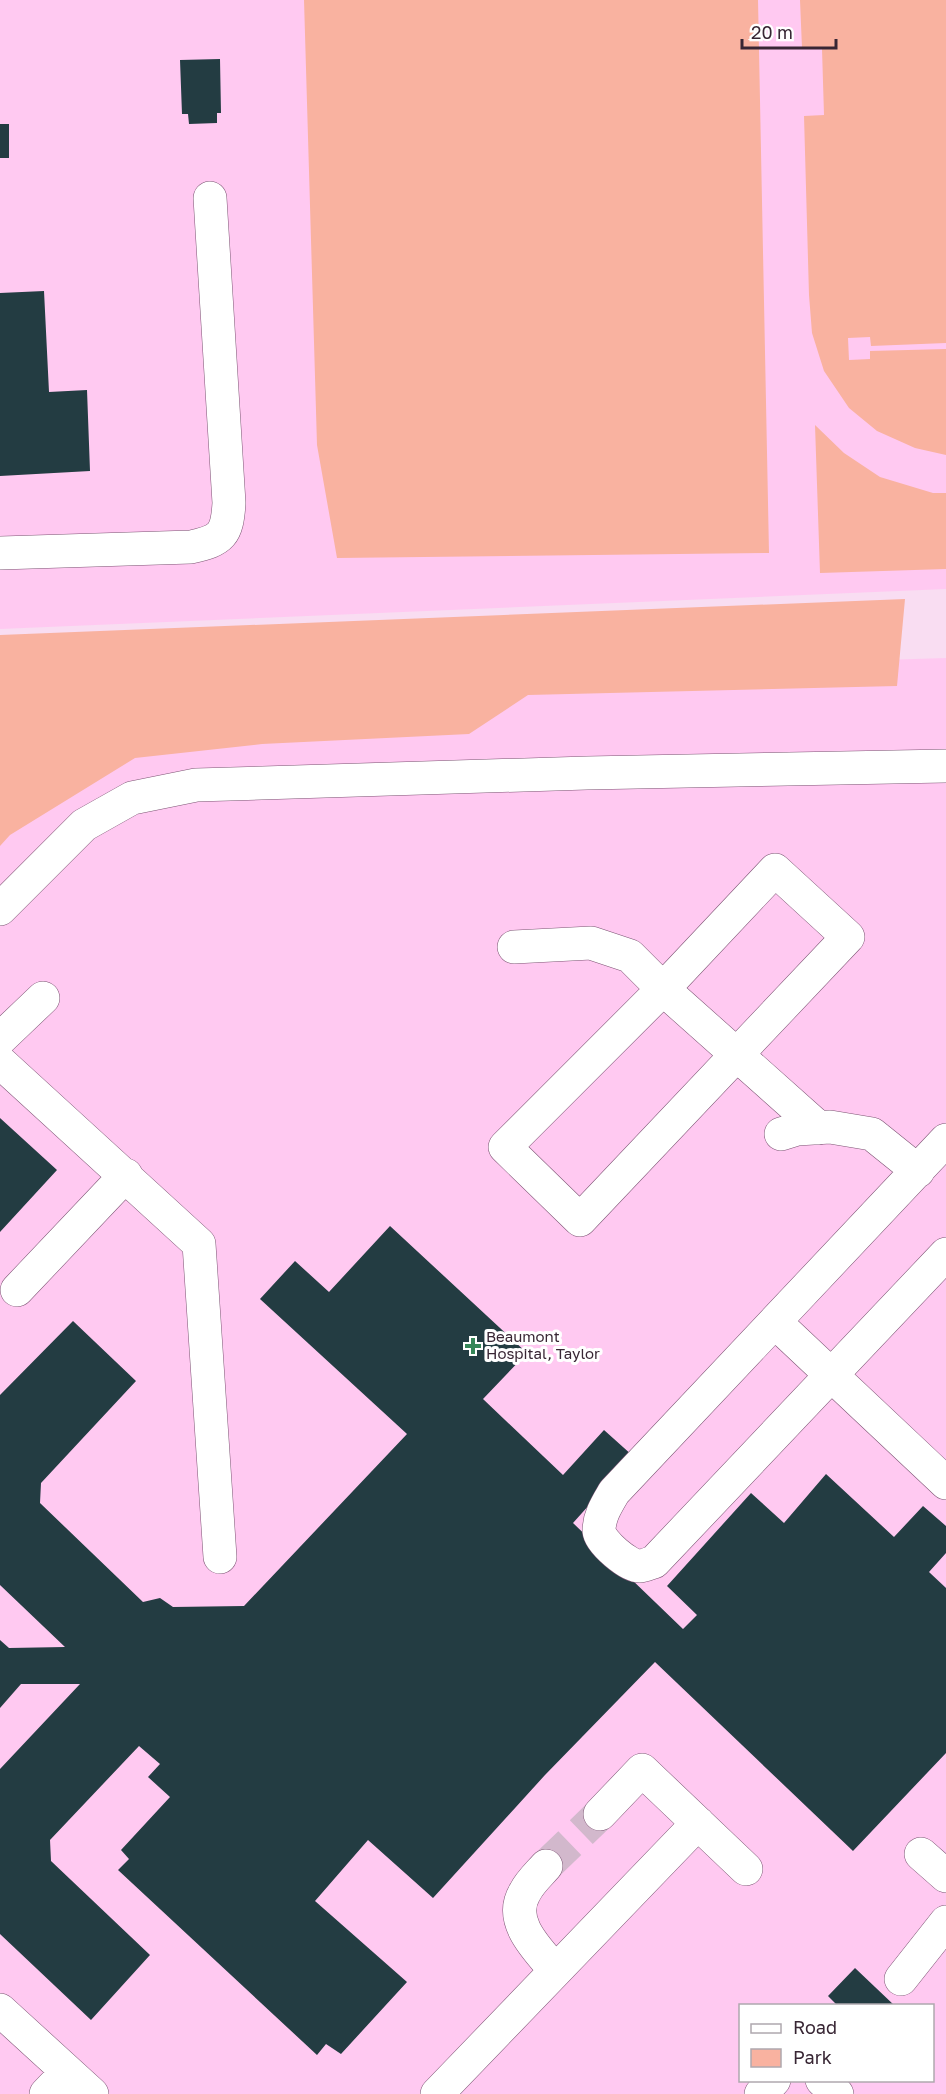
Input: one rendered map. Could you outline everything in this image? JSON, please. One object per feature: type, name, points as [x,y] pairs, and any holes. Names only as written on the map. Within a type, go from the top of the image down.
[{"type":"lane","points":[[0,553],[191,547],[209,543],[220,536],[228,523],[229,502],[210,198]]},
{"type":"lane","points":[[0,909],[84,825],[132,798],[196,785],[587,773],[946,766]]},
{"type":"lane","points":[[775,870],[848,938],[737,1056],[580,1220],[505,1147],[663,989],[775,870]]},
{"type":"lane","points":[[514,947],[591,943],[630,956],[663,989],[819,1128]]},
{"type":"lane","points":[[0,1039],[43,998]]},
{"type":"lane","points":[[0,1062],[199,1244],[220,1557]]},
{"type":"lane","points":[[781,1134],[797,1129],[830,1127],[872,1134],[918,1171]]},
{"type":"lane","points":[[946,1140],[614,1492],[601,1516],[599,1534],[604,1542],[628,1564],[639,1567],[654,1562],[946,1254]]},
{"type":"lane","points":[[6,1291],[126,1176]]},
{"type":"lane","points":[[775,1322],[946,1483]]},
{"type":"lane","points":[[600,1814],[642,1770],[746,1869]]},
{"type":"lane","points":[[437,2094],[698,1823]]},
{"type":"lane","points":[[921,1854],[946,1876]]},
{"type":"lane","points":[[546,1866],[523,1893],[520,1915],[526,1935],[555,1970]]},
{"type":"lane","points":[[901,1979],[946,1922]]},
{"type":"lane","points":[[0,2010],[56,2083],[92,2094]]},
{"type":"lane","points":[[761,2094],[772,2082]]},
{"type":"lane","points":[[824,2082],[837,2094]]},
{"type":"shaded area","points":[[0,0],[946,0],[946,589],[0,629]]},
{"type":"shaded area","name":"Beaumont Hospital, Taylor","points":[[946,658],[946,2094],[0,2094],[0,687]]},
{"type":"green space","points":[[304,0],[758,0],[769,553],[337,558],[317,445]]},
{"type":"green space","points":[[800,0],[946,0],[946,343],[871,346],[870,337],[848,338],[849,360],[870,359],[870,351],[946,349],[946,455],[915,448],[877,431],[849,408],[824,371],[812,333],[809,295],[804,116],[824,115],[822,49],[802,48]]},
{"type":"green space","points":[[815,425],[844,453],[880,477],[933,493],[946,493],[946,569],[820,573]]},
{"type":"green space","points":[[905,599],[897,686],[528,695],[469,734],[262,744],[135,758],[10,835],[0,846],[0,635]]},
{"type":"building","points":[[220,59],[221,113],[217,113],[217,123],[189,124],[188,114],[182,114],[180,60]]},
{"type":"building","points":[[0,124],[9,124],[9,158],[0,158]]},
{"type":"building","points":[[44,291],[49,392],[87,390],[90,471],[0,476],[0,293]]},
{"type":"building","points":[[0,1118],[57,1170],[0,1232]]},
{"type":"building","points":[[390,1226],[527,1353],[483,1399],[563,1475],[604,1430],[633,1456],[573,1523],[683,1629],[697,1615],[667,1586],[751,1493],[784,1523],[826,1474],[894,1537],[923,1506],[946,1526],[946,1553],[929,1572],[946,1588],[946,1753],[853,1851],[655,1662],[545,1775],[433,1898],[368,1840],[315,1901],[407,1982],[341,2054],[326,2044],[317,2055],[118,1870],[129,1859],[121,1850],[170,1797],[148,1777],[160,1764],[139,1746],[50,1840],[51,1861],[150,1955],[91,2020],[0,1934],[0,1769],[80,1684],[21,1684],[0,1708],[0,1640],[9,1648],[65,1647],[0,1585],[0,1395],[73,1321],[136,1381],[41,1483],[40,1503],[143,1602],[160,1598],[173,1607],[244,1606],[407,1434],[260,1299],[295,1261],[329,1292]]},
{"type":"building","points":[[855,1968],[893,2004],[836,2004],[828,1996]]},
{"type":"tunnel","points":[[546,1866],[600,1814]]},
{"type":"place","name":"Beaumont Hospital, Taylor","points":[[473,1346]]}]
